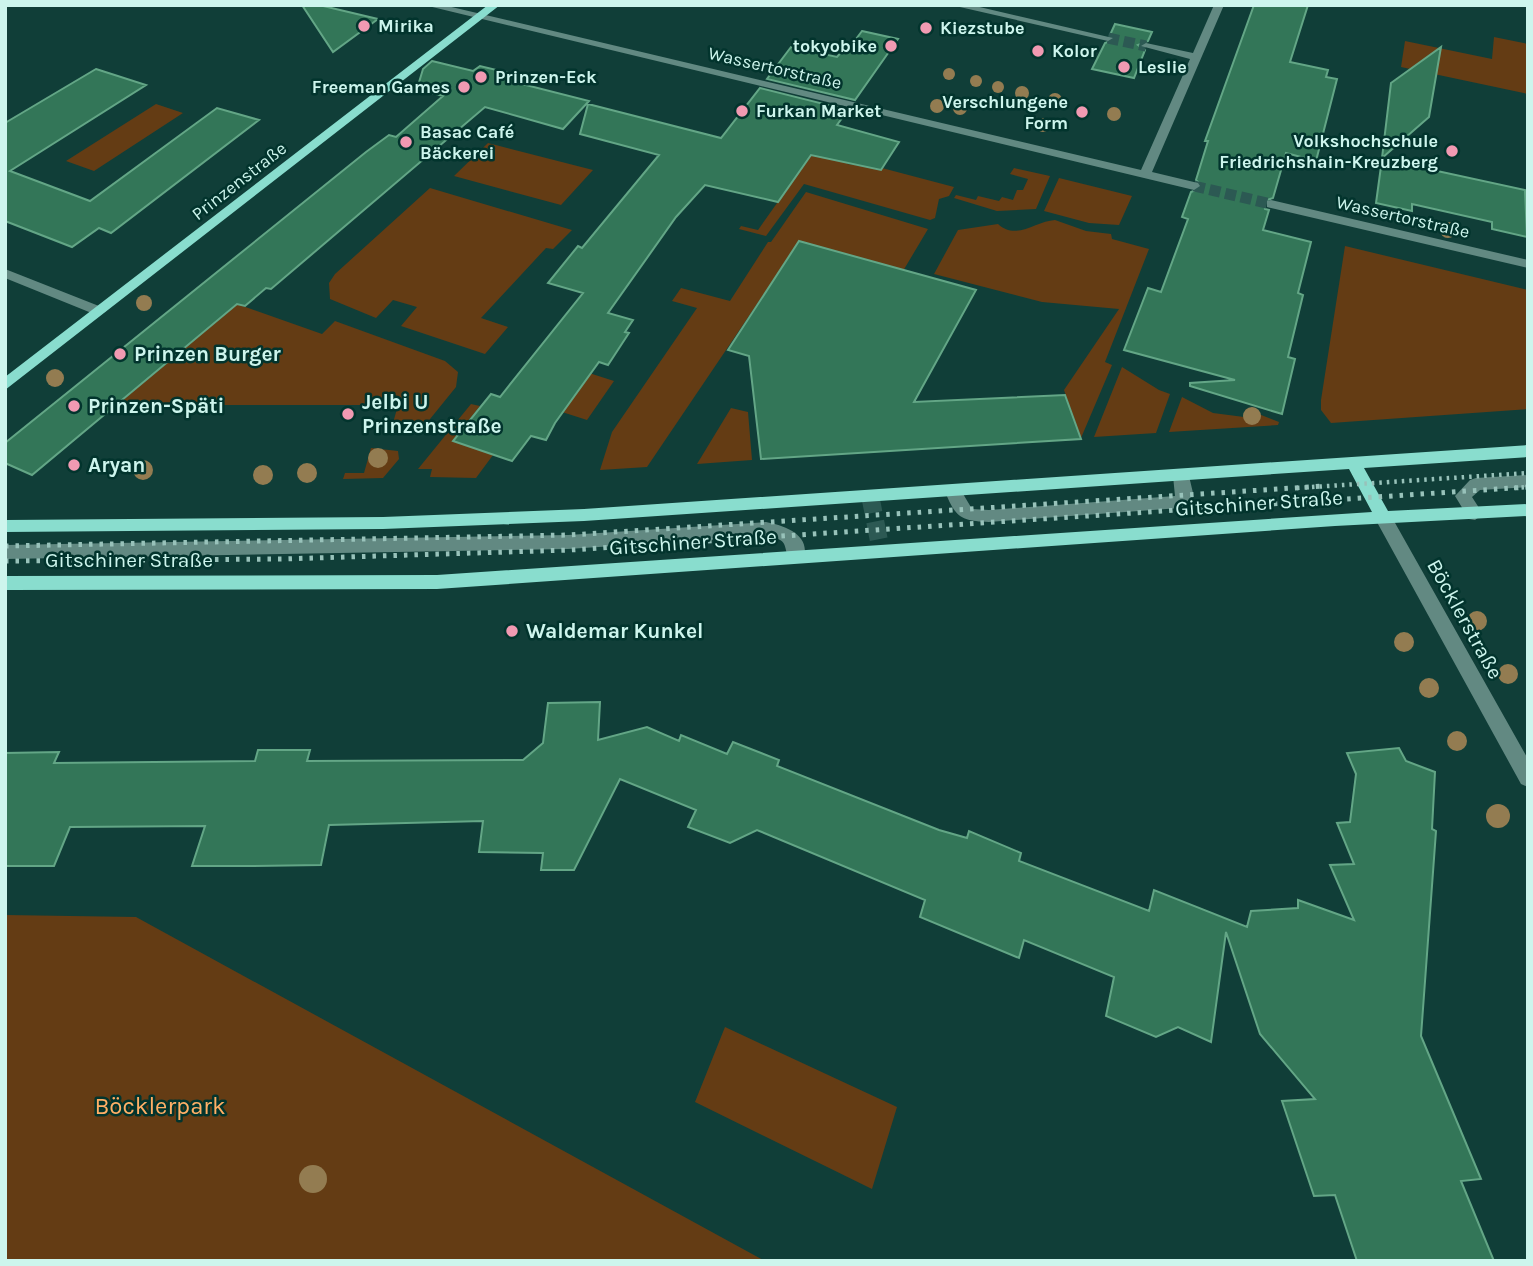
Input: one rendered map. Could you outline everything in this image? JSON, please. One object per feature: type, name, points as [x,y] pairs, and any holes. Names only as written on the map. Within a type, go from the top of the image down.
[{"type":"main road","name":"Prinzenstraße","points":[[5,386],[495,5]]},
{"type":"main road","name":"Gitschiner Straße","points":[[5,526],[383,523],[584,515],[1528,451]]},
{"type":"main road","name":"Gitschiner Straße","points":[[1354,464],[1384,519]]},
{"type":"main road","name":"Gitschiner Straße","points":[[5,583],[437,582],[1528,510]]},
{"type":"street","name":"Wassertorstraße","points":[[429,5],[1194,186]]},
{"type":"street","points":[[956,5],[1108,38]]},
{"type":"street","points":[[1145,174],[1219,5]]},
{"type":"street","points":[[1146,46],[1196,57]]},
{"type":"street","name":"Wassertorstraße","points":[[1271,204],[1528,264]]},
{"type":"street","points":[[5,273],[99,311]]},
{"type":"street","points":[[953,491],[957,502],[968,515],[1002,515],[1180,502],[1185,493],[1181,476]]},
{"type":"street","points":[[1475,514],[1463,496],[1476,484],[1528,481]]},
{"type":"street","name":"Böcklerstraße","points":[[1384,519],[1528,778]]},
{"type":"street","points":[[5,552],[515,544],[766,529],[784,532],[794,541],[796,557]]},
{"type":"green space","points":[[1494,37],[1528,44],[1528,94],[1401,67],[1405,41],[1492,59]]},
{"type":"green space","points":[[156,104],[183,113],[94,171],[66,161]]},
{"type":"green space","points":[[488,143],[593,170],[561,205],[454,176]]},
{"type":"green space","points":[[814,151],[849,159],[847,164],[882,168],[954,187],[949,196],[939,199],[935,218],[930,220],[804,184],[766,236],[739,229],[741,226],[758,230]]},
{"type":"green space","points":[[1014,168],[1050,176],[1036,209],[997,211],[954,198],[956,195],[976,200],[978,196],[999,201],[1002,197],[1013,200],[1017,190],[1023,190],[1028,179],[1010,174]]},
{"type":"green space","points":[[1059,178],[1132,196],[1119,225],[1089,223],[1044,211]]},
{"type":"green space","points":[[430,188],[572,230],[553,249],[546,248],[481,318],[508,327],[485,354],[401,326],[417,307],[393,300],[376,318],[330,299],[329,283],[335,274]]},
{"type":"green space","points":[[806,192],[928,229],[903,271],[799,242],[647,467],[600,470],[612,432],[697,308],[672,301],[681,288],[730,301],[768,242],[771,242]]},
{"type":"green space","points":[[1055,220],[1086,231],[1111,234],[1112,239],[1149,249],[1105,362],[1112,365],[1081,438],[1064,390],[1119,309],[1042,302],[934,274],[958,230],[998,224],[1012,231]]},
{"type":"green space","points":[[1345,246],[1528,290],[1528,409],[1331,423],[1321,410],[1321,400]]},
{"type":"green space","points":[[237,304],[322,334],[335,321],[445,361],[458,372],[456,387],[426,424],[393,423],[398,405],[117,405]]},
{"type":"green space","points":[[1122,367],[1170,394],[1156,433],[1094,437]]},
{"type":"green space","points":[[586,372],[614,381],[587,420],[562,412]]},
{"type":"green space","points":[[1182,397],[1213,413],[1244,417],[1246,409],[1279,422],[1278,425],[1169,432]]},
{"type":"green space","points":[[471,404],[480,406],[453,440],[493,455],[476,478],[430,477],[432,469],[418,469]]},
{"type":"green space","points":[[731,408],[748,412],[752,460],[697,464]]},
{"type":"green space","points":[[371,448],[398,451],[399,459],[383,478],[343,479],[345,473],[364,473]]},
{"type":"green space","name":"Böcklerpark","points":[[5,915],[136,917],[765,1261],[5,1261]]},
{"type":"green space","points":[[725,1027],[897,1107],[872,1189],[695,1102]]},
{"type":"building","points":[[302,5],[319,5],[378,19],[333,52]]},
{"type":"building","points":[[1254,5],[1308,5],[1290,62],[1328,70],[1326,77],[1337,79],[1316,161],[1286,153],[1273,198],[1264,201],[1265,209],[1269,210],[1263,230],[1311,242],[1298,293],[1303,295],[1288,357],[1295,359],[1282,414],[1190,386],[1190,383],[1235,380],[1124,350],[1148,288],[1161,292],[1188,219],[1182,217],[1191,192],[1203,187],[1196,180],[1208,141],[1205,141]]},
{"type":"building","points":[[1115,24],[1152,32],[1148,41],[1138,45],[1145,50],[1134,78],[1092,69],[1105,43],[1116,39],[1110,35]]},
{"type":"building","points":[[862,31],[898,39],[855,100],[767,79],[791,47],[837,57],[843,50],[847,51]]},
{"type":"building","points":[[1441,47],[1429,117],[1382,158],[1391,83]]},
{"type":"building","points":[[432,61],[473,71],[480,66],[525,77],[518,83],[589,101],[563,129],[485,107],[271,289],[266,288],[245,306],[237,304],[32,475],[5,463],[5,443],[366,152],[389,135],[396,137],[443,96],[417,89],[423,69]]},
{"type":"building","points":[[96,69],[146,85],[10,171],[90,201],[217,108],[259,120],[111,233],[99,228],[72,247],[5,221],[5,123]]},
{"type":"building","points":[[760,88],[848,110],[837,125],[899,142],[881,170],[811,155],[778,202],[705,185],[676,217],[608,313],[633,320],[625,332],[629,333],[608,365],[599,362],[555,423],[546,440],[531,436],[512,461],[453,441],[491,394],[500,397],[583,293],[548,283],[578,246],[582,248],[659,155],[580,134],[588,104],[721,138]]},
{"type":"building","points":[[1382,159],[1525,190],[1527,237],[1492,229],[1492,222],[1412,204],[1412,211],[1376,203]]},
{"type":"building","points":[[799,241],[976,290],[914,402],[1065,395],[1081,439],[761,459],[749,356],[728,350]]},
{"type":"building","points":[[600,702],[598,740],[647,727],[679,741],[681,735],[727,754],[733,742],[779,760],[777,766],[939,830],[967,838],[969,831],[1021,853],[1019,861],[1149,911],[1154,890],[1247,927],[1251,911],[1298,908],[1298,900],[1354,920],[1330,865],[1354,864],[1337,823],[1350,822],[1356,774],[1347,753],[1399,748],[1406,761],[1435,772],[1432,829],[1436,831],[1421,1036],[1481,1179],[1461,1181],[1494,1261],[1357,1261],[1335,1195],[1314,1196],[1282,1101],[1315,1099],[1260,1034],[1226,932],[1211,1042],[1178,1027],[1156,1037],[1106,1016],[1114,977],[1024,940],[1019,958],[920,917],[925,900],[757,830],[730,843],[688,827],[696,810],[620,779],[574,870],[541,870],[543,853],[479,852],[483,821],[329,825],[321,865],[192,866],[205,826],[70,827],[54,866],[5,866],[5,753],[59,752],[54,763],[255,761],[258,750],[310,750],[307,761],[523,760],[543,743],[548,703]]},
{"type":"tunnel","points":[[1108,38],[1146,46]]},
{"type":"tunnel","points":[[1194,186],[1271,204]]},
{"type":"tunnel","points":[[870,495],[881,551]]},
{"type":"railway","points":[[1297,488],[1528,473]]},
{"type":"railway","points":[[5,546],[569,535],[1324,486]]},
{"type":"railway","points":[[5,561],[282,559],[570,550],[1528,487],[1514,488]]},
{"type":"place","name":"Mirika","points":[[364,26]]},
{"type":"place","name":"Kiezstube","points":[[926,28]]},
{"type":"place","name":"tokyobike","points":[[891,46]]},
{"type":"place","name":"Kolor","points":[[1038,51]]},
{"type":"place","name":"Leslie","points":[[1124,67]]},
{"type":"place","name":"Prinzen-Eck","points":[[481,77]]},
{"type":"place","name":"Freeman Games","points":[[464,87]]},
{"type":"place","name":"Furkan Market","points":[[742,111]]},
{"type":"place","name":"Verschlungene Form","points":[[1082,112]]},
{"type":"place","name":"Basac Café Bäckerei","points":[[406,142]]},
{"type":"place","name":"Volkshochschule Friedrichshain-Kreuzberg","points":[[1452,151]]},
{"type":"place","name":"Prinzen Burger","points":[[120,354]]},
{"type":"place","name":"Prinzen-Späti","points":[[74,406]]},
{"type":"place","name":"Jelbi U Prinzenstraße","points":[[348,414]]},
{"type":"place","name":"Aryan","points":[[74,465]]},
{"type":"place","name":"Waldemar Kunkel","points":[[512,631]]}]
